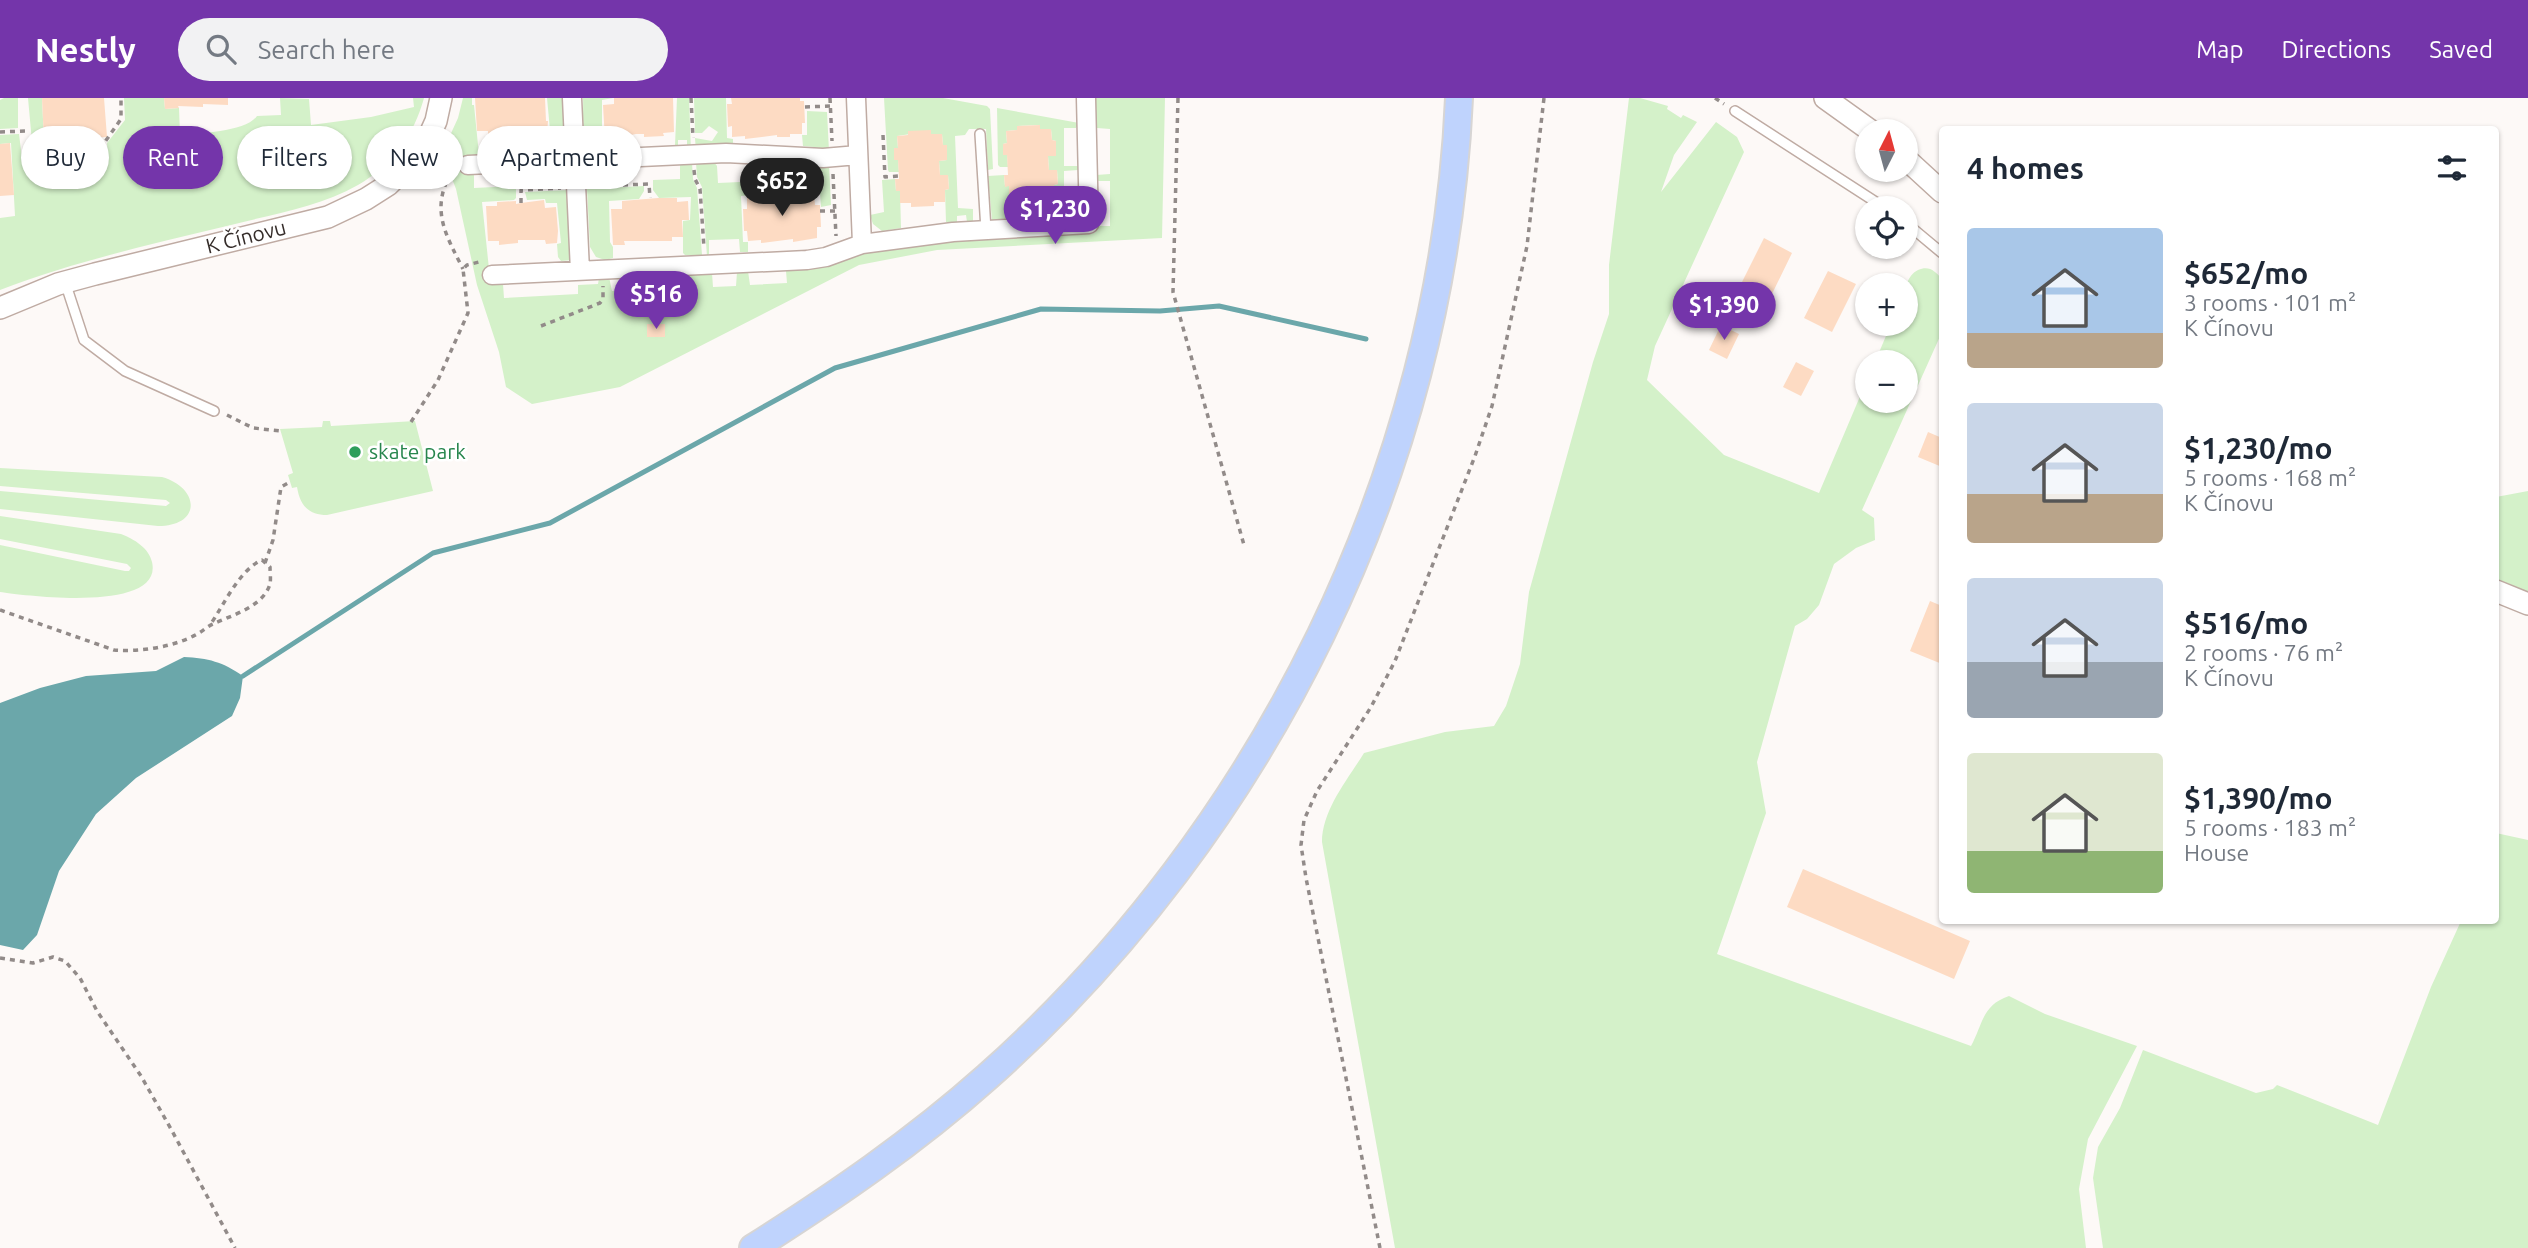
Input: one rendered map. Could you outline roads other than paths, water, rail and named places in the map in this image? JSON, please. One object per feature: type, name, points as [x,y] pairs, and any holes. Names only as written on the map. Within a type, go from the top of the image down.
[{"type":"main road","points":[[753,1248],[820,1205],[913,1139],[985,1079],[1044,1024],[1109,955],[1159,894],[1215,818],[1255,756],[1302,673],[1339,595],[1369,524],[1399,438],[1426,337],[1440,264],[1452,183],[1459,98]]},
{"type":"street","name":"K Čínovu","points":[[0,308],[65,282],[328,217],[348,208],[388,185],[422,152],[436,121],[441,98]]},
{"type":"street","points":[[572,98],[573,126]]},
{"type":"street","points":[[856,98],[862,244]]},
{"type":"street","points":[[494,275],[807,260],[826,257],[862,244],[891,239],[1089,224],[1086,98]]},
{"type":"street","points":[[1825,98],[1855,120]]},
{"type":"street","points":[[642,157],[726,153],[823,158],[858,155]]},
{"type":"street","points":[[468,165],[477,165]]},
{"type":"street","points":[[1918,170],[1939,189]]},
{"type":"street","points":[[576,189],[580,271]]},
{"type":"street","points":[[2499,592],[2528,604]]},
{"type":"lane","points":[[1735,111],[1866,196]]},
{"type":"lane","points":[[980,134],[986,230]]},
{"type":"lane","points":[[1918,233],[1939,250]]},
{"type":"lane","points":[[65,282],[83,340],[125,371],[214,411]]},
{"type":"water","points":[[184,657],[215,662],[243,676],[240,698],[232,716],[136,778],[96,814],[59,871],[37,935],[23,950],[0,945],[0,703],[40,688],[86,676],[156,671]]},
{"type":"waterway","points":[[243,676],[433,553],[550,523],[835,368],[1041,309],[1160,311],[1219,306],[1366,339]]},
{"type":"place","name":"skate park","points":[[355,452]]}]
